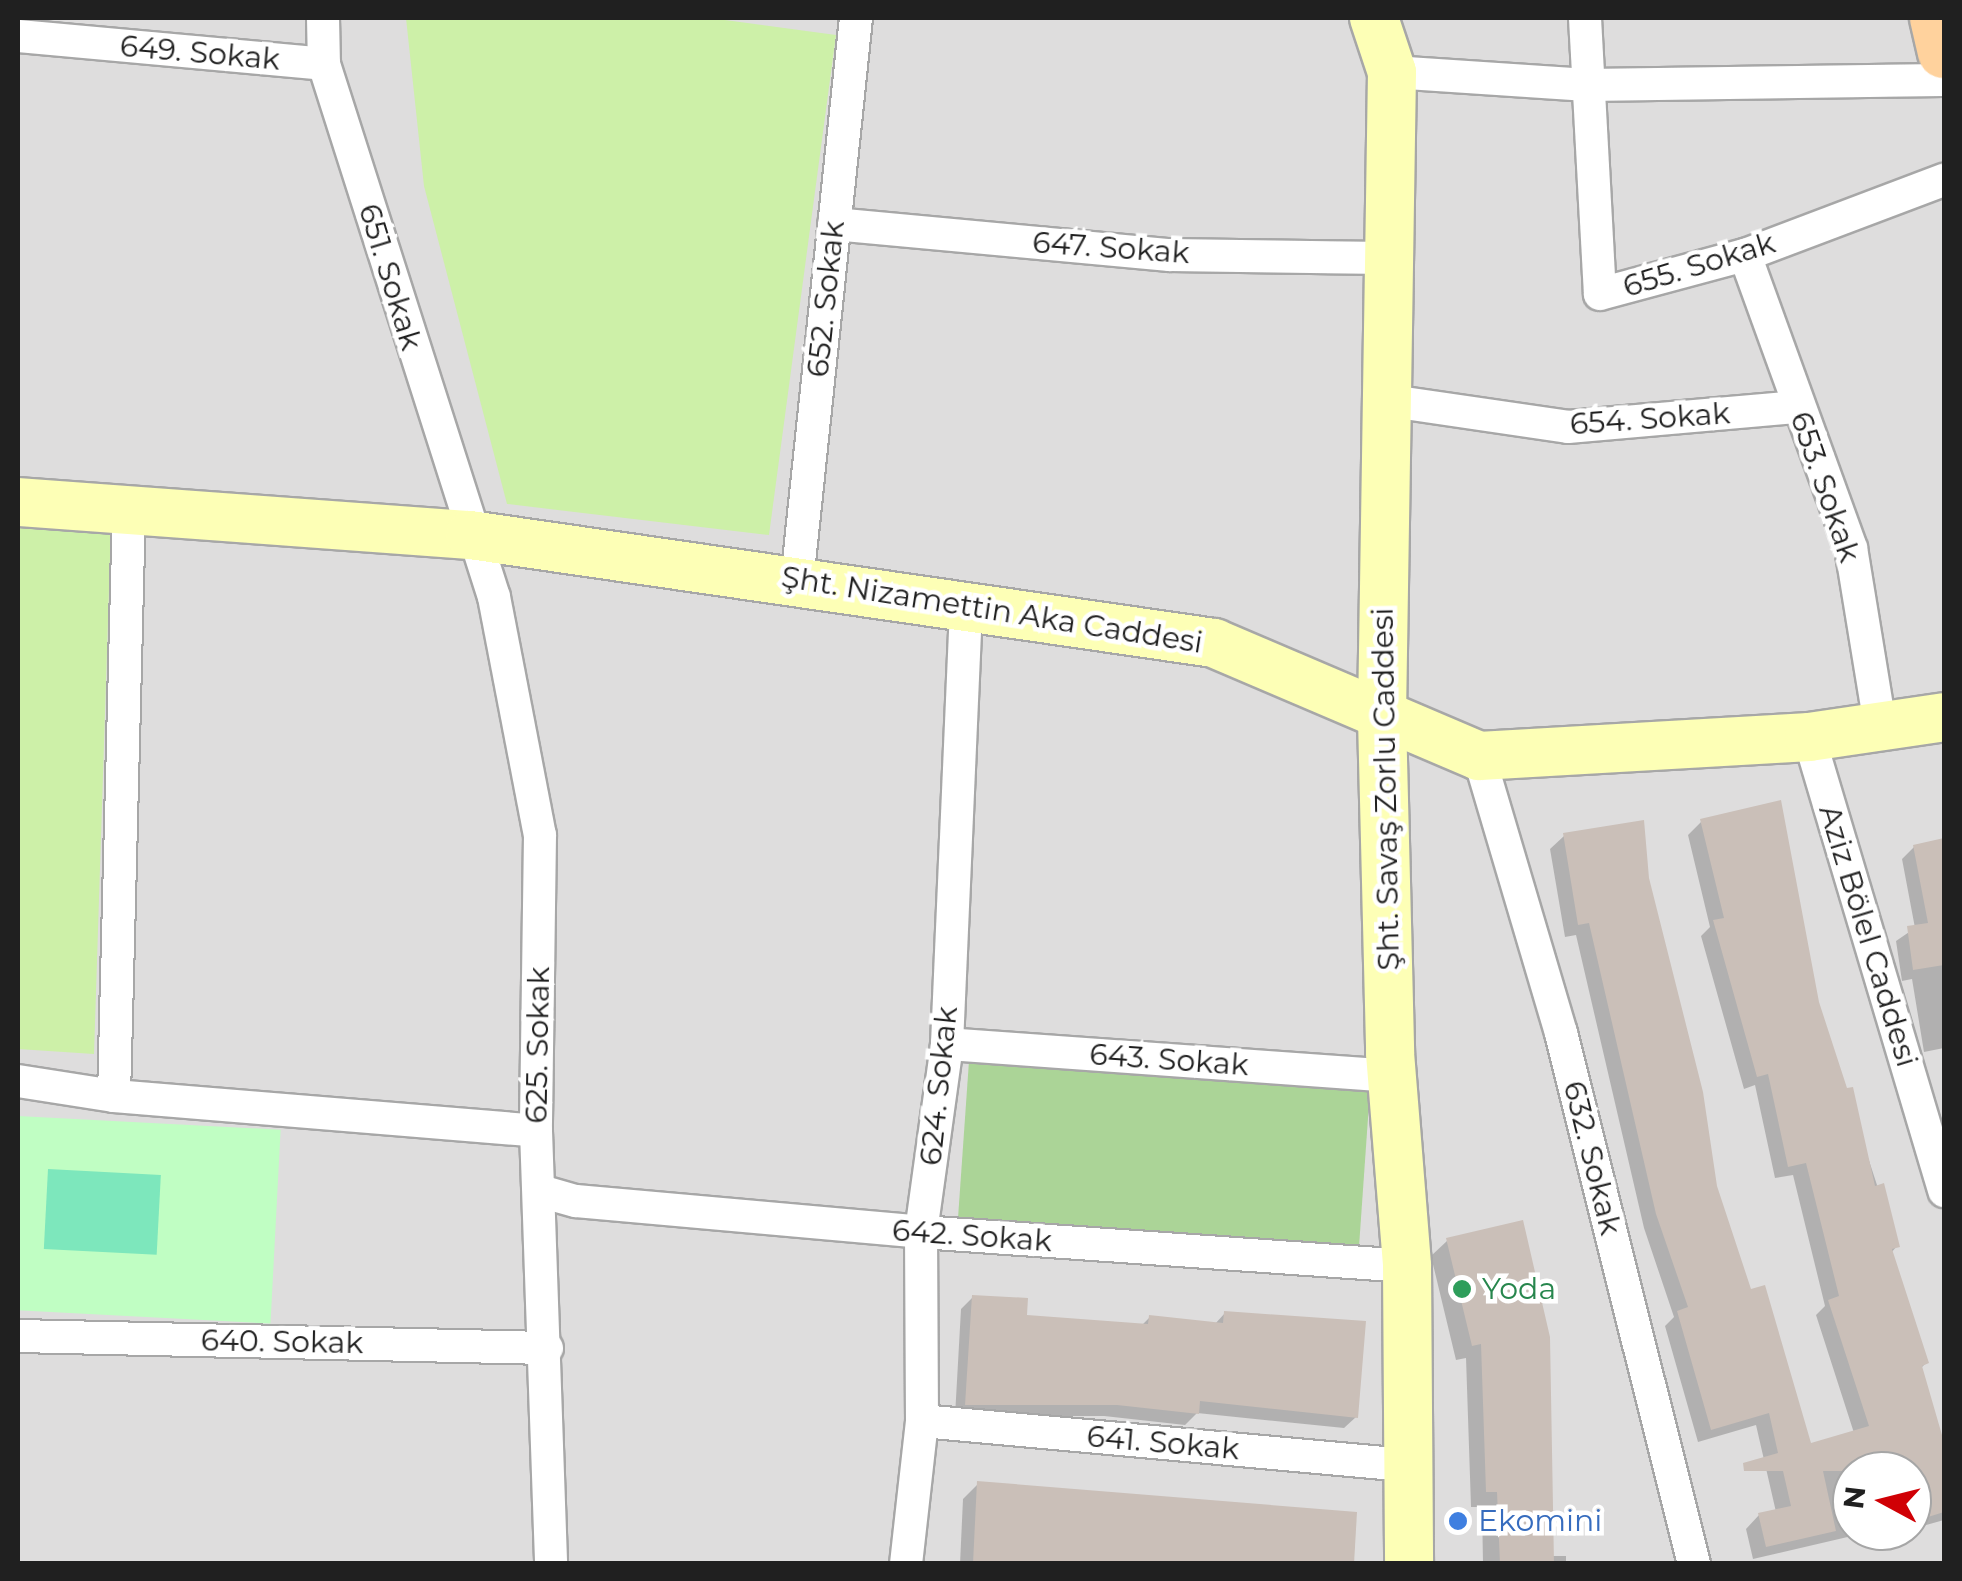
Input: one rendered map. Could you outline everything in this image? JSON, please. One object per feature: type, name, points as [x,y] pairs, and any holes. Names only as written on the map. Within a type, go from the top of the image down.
[{"type":"main road","points":[[1936,18],[1944,52]]},
{"type":"street","name":"651. Sokak","points":[[323,18],[324,64],[470,535]]},
{"type":"street","name":"Şht. Savaş Zorlu Caddesi","points":[[1374,18],[1392,72],[1382,718],[1392,1076],[1407,1266],[1404,1465],[1409,1564]]},
{"type":"street","name":"655. Sokak","points":[[1585,18],[1600,294],[1745,255],[1944,180]]},
{"type":"street","name":"652. Sokak","points":[[797,581],[834,224],[847,19]]},
{"type":"street","name":"649. Sokak","points":[[18,36],[324,64]]},
{"type":"street","points":[[1392,72],[1588,85],[1944,80]]},
{"type":"street","name":"647. Sokak","points":[[834,224],[1170,254],[1388,258]]},
{"type":"street","name":"653. Sokak","points":[[1745,255],[1851,548],[1880,726]]},
{"type":"street","name":"654. Sokak","points":[[1384,400],[1568,427],[1798,407]]},
{"type":"street","name":"Şht. Nizamettin Aka Caddesi","points":[[18,502],[470,535],[1214,642],[1382,718],[1479,756],[1809,737],[1944,716]]},
{"type":"street","points":[[114,1096],[129,510]]},
{"type":"street","name":"625. Sokak","points":[[470,535],[494,598],[540,835],[536,1131],[547,1348],[551,1564]]},
{"type":"street","name":"624. Sokak","points":[[906,1564],[922,1421],[921,1232],[947,1044],[966,606]]},
{"type":"street","name":"Aziz Bölel Caddesi","points":[[1809,737],[1944,1191]]},
{"type":"street","name":"632. Sokak","points":[[1479,756],[1561,1033],[1694,1564]]},
{"type":"street","name":"643. Sokak","points":[[947,1044],[1392,1076]]},
{"type":"street","points":[[18,1080],[114,1096],[536,1131]]},
{"type":"street","name":"642. Sokak","points":[[540,1191],[576,1201],[921,1232],[1407,1266]]},
{"type":"street","name":"640. Sokak","points":[[18,1336],[547,1348]]},
{"type":"street","name":"641. Sokak","points":[[922,1421],[1404,1465]]},
{"type":"shaded area","points":[[18,18],[1944,18],[1944,1563],[18,1563]]},
{"type":"green space","points":[[406,18],[710,18],[836,35],[769,535],[507,504],[424,186]]},
{"type":"green space","points":[[18,520],[111,527],[94,1054],[18,1049]]},
{"type":"green space","points":[[969,1061],[1370,1089],[1359,1250],[958,1222]]},
{"type":"green space","points":[[18,1116],[281,1130],[270,1323],[18,1310]]},
{"type":"green space","points":[[48,1169],[161,1175],[157,1255],[44,1249]]},
{"type":"building","points":[[1781,800],[1819,1002],[1847,1088],[1853,1087],[1875,1186],[1884,1183],[1900,1247],[1892,1249],[1929,1363],[1922,1366],[1944,1442],[1944,1512],[1932,1516],[1932,1451],[1832,1451],[1832,1471],[1823,1471],[1832,1532],[1766,1547],[1758,1513],[1791,1506],[1783,1471],[1744,1471],[1743,1463],[1778,1453],[1769,1413],[1711,1430],[1677,1311],[1688,1307],[1656,1214],[1589,923],[1578,925],[1563,833],[1644,820],[1649,878],[1703,1092],[1717,1186],[1751,1289],[1765,1285],[1811,1443],[1869,1426],[1828,1300],[1839,1296],[1806,1163],[1788,1167],[1768,1074],[1757,1077],[1713,920],[1724,918],[1700,819]]},
{"type":"building","points":[[1944,838],[1944,965],[1913,970],[1907,926],[1928,923],[1913,845]]},
{"type":"building","points":[[1523,1220],[1550,1337],[1554,1564],[1500,1564],[1497,1492],[1486,1492],[1481,1344],[1472,1346],[1446,1238]]},
{"type":"building","points":[[972,1295],[1028,1298],[1027,1315],[1148,1324],[1149,1315],[1223,1323],[1224,1311],[1366,1321],[1358,1418],[1200,1401],[1199,1414],[1117,1405],[965,1405]]},
{"type":"building","points":[[977,1481],[1357,1512],[1354,1564],[973,1564]]},
{"type":"place","name":"Yoda","points":[[1462,1289]]},
{"type":"place","name":"Ekomini","points":[[1458,1521]]}]
